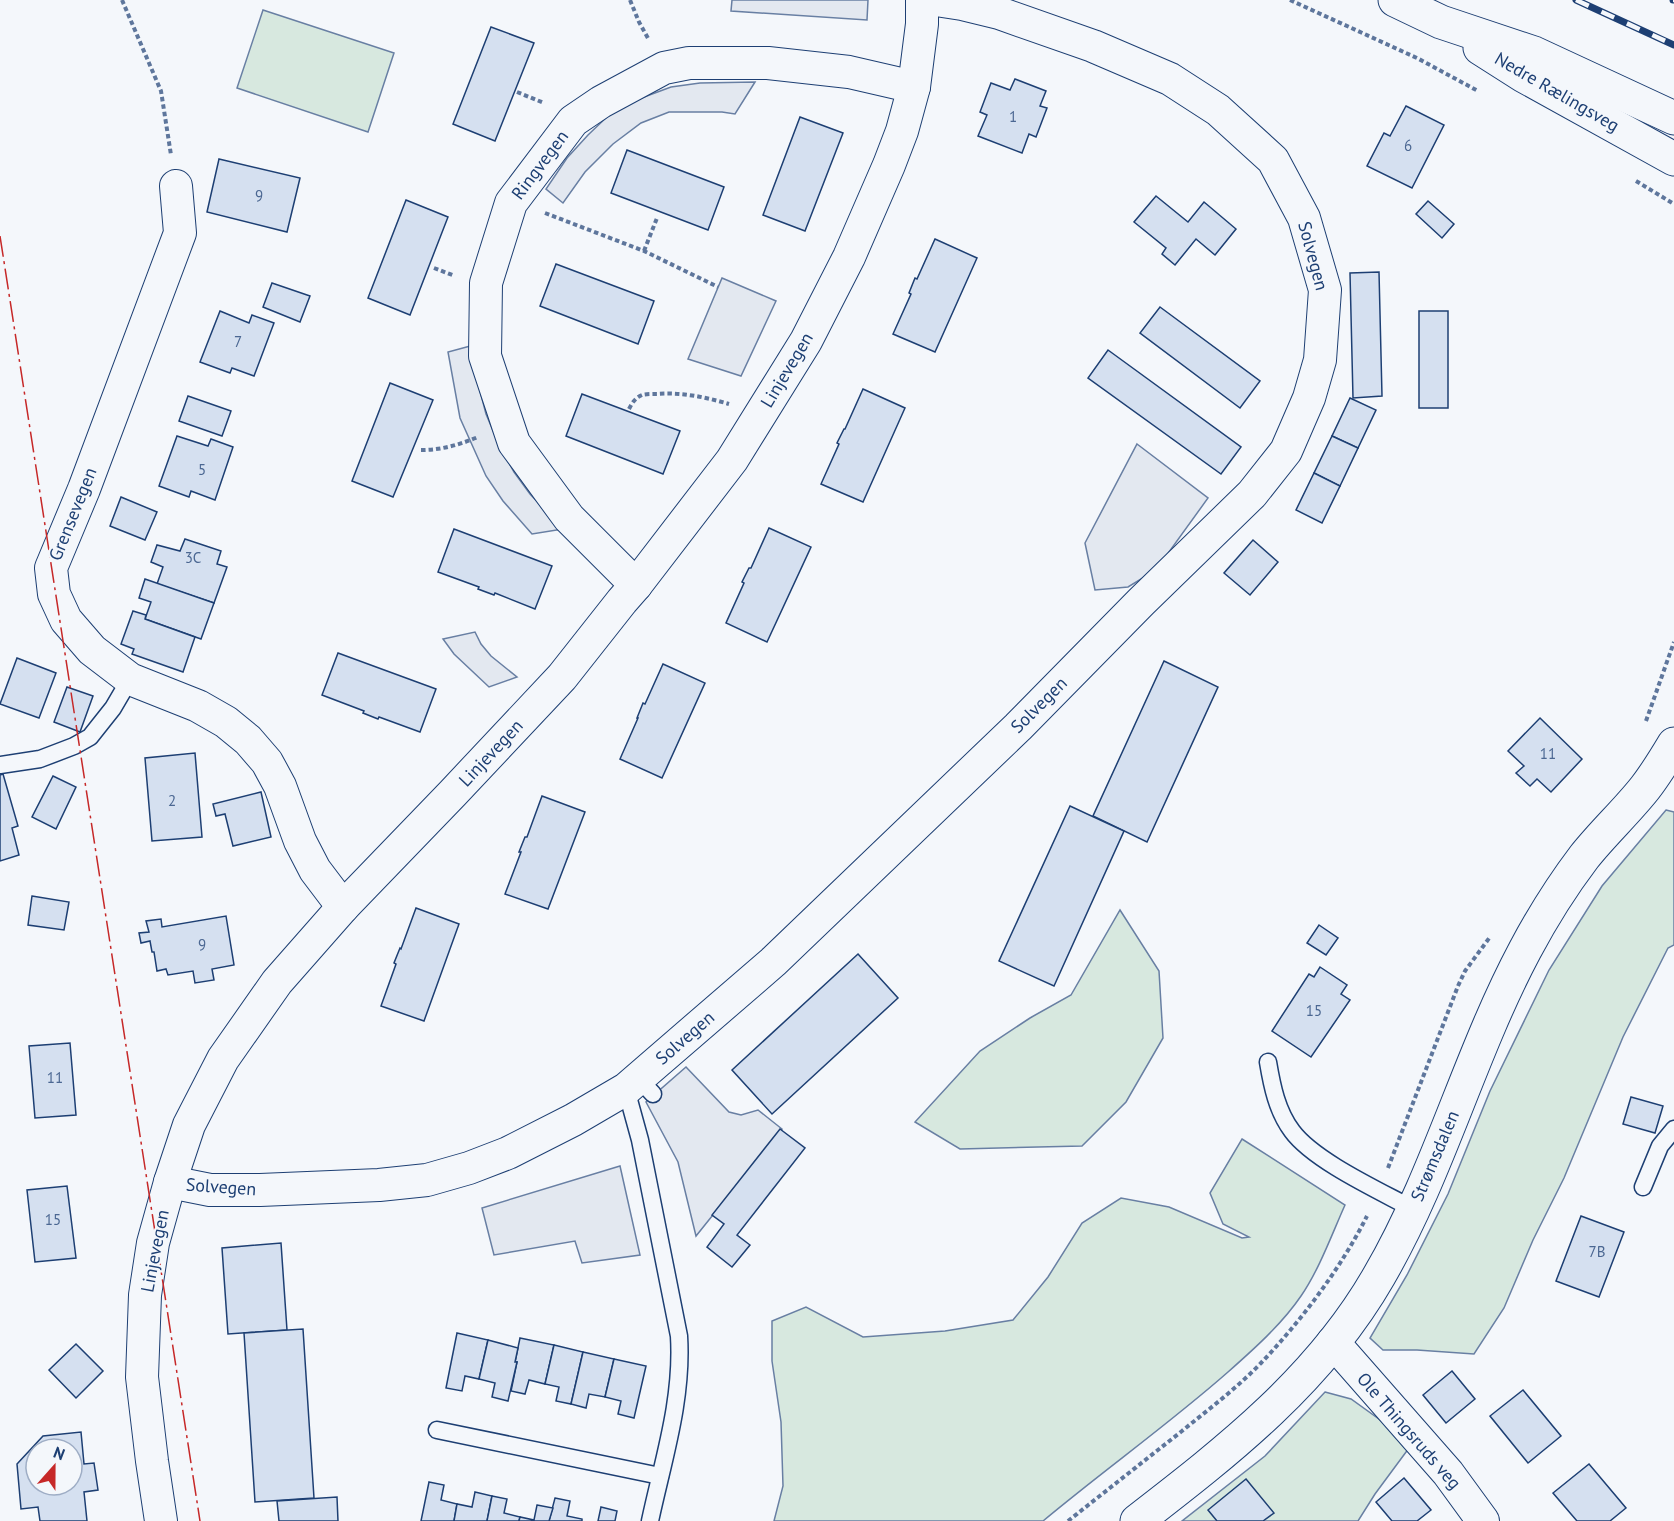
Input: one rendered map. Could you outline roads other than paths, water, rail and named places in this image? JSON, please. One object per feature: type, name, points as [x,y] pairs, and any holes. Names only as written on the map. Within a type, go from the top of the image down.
[{"type":"main road","name":"Nedre Rælingsveg","points":[[1395,0],[1441,22],[1524,76],[1674,159]]},
{"type":"main road","name":"Nedre Rælingsveg","points":[[1441,22],[1534,52],[1674,118]]},
{"type":"main road","name":"Strømsdalen","points":[[1137,1521],[1219,1456],[1290,1392],[1333,1342],[1379,1277],[1413,1209],[1493,1017],[1549,908],[1567,880],[1605,832],[1644,790],[1674,744]]},
{"type":"street","name":"Linjevegen","points":[[161,1521],[142,1377],[145,1295],[153,1243],[189,1125],[223,1059],[277,982],[343,907],[562,677],[732,460],[806,341],[849,257],[892,156],[902,131],[914,87],[922,24],[922,0]]},
{"type":"street","name":"Solvegen","points":[[170,1182],[210,1190],[260,1191],[379,1185],[427,1180],[469,1168],[508,1153],[639,1087],[1018,727],[1252,494],[1286,451],[1309,398],[1320,360],[1325,290],[1304,218],[1273,160],[1218,110],[1170,79],[1093,46],[999,13],[936,0]]},
{"type":"street","name":"Ringvegen","points":[[636,585],[569,518],[514,443],[485,356],[486,283],[511,203],[573,121],[601,102],[664,68],[689,63],[768,63],[810,66],[849,72],[914,87]]},
{"type":"street","name":"Grensevegen","points":[[176,186],[180,233],[84,489],[51,568],[54,594],[66,620],[92,650],[130,679],[198,706],[226,722],[248,740],[267,762],[280,786],[300,841],[315,870],[343,907]]},
{"type":"street","name":"Ole Thingsruds veg","points":[[1333,1342],[1448,1473],[1483,1521]]},
{"type":"lane","points":[[0,765],[40,759],[90,737],[130,679]]},
{"type":"lane","points":[[1268,1062],[1273,1091],[1292,1132],[1310,1149],[1335,1166],[1413,1209]]},
{"type":"lane","points":[[639,1087],[640,1140],[680,1336],[681,1359],[679,1390],[650,1521]]},
{"type":"lane","points":[[1643,1187],[1660,1146],[1674,1129]]},
{"type":"lane","points":[[437,1430],[660,1476]]},
{"type":"railway","points":[[1576,0],[1674,45]]}]
